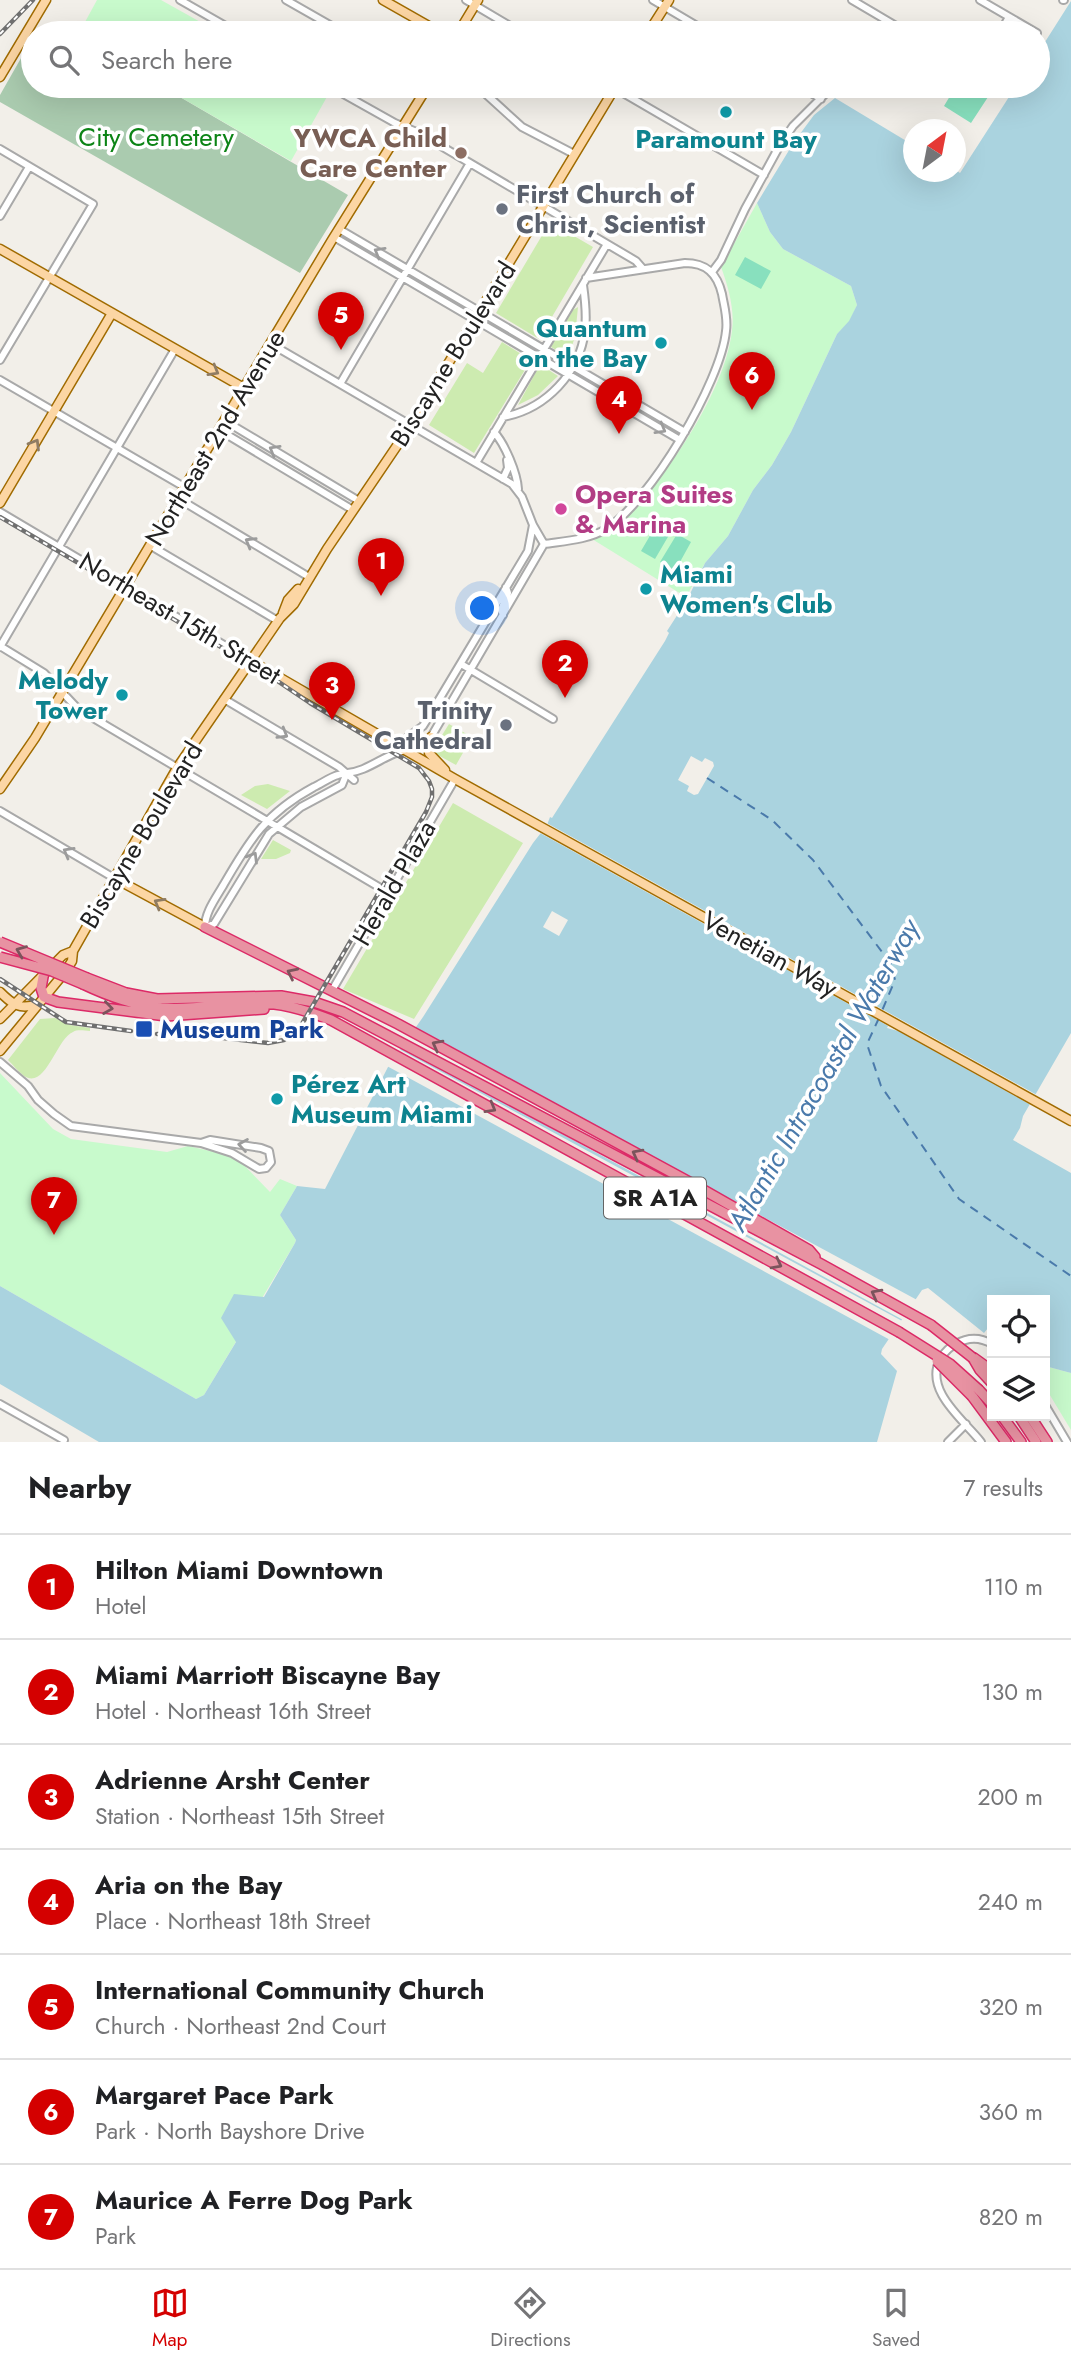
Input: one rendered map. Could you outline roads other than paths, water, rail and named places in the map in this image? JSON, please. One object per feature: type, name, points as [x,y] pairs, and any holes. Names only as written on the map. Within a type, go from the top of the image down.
[{"type":"highway","points":[[205,927],[398,1024],[714,1195],[809,1250],[821,1264]]},
{"type":"highway","points":[[0,942],[120,1000],[152,1007],[262,1003],[302,1010]]},
{"type":"highway","points":[[0,957],[85,981]]},
{"type":"highway","points":[[43,976],[41,1000],[166,1016],[268,1009],[302,1010]]},
{"type":"highway","name":"SR A1A","points":[[85,981],[157,999],[257,995],[288,997],[319,1003],[358,1019],[913,1314],[987,1367]]},
{"type":"highway","name":"SR A1A","points":[[302,1010],[331,1020],[411,1063],[899,1332],[976,1393],[1006,1442]]},
{"type":"highway","points":[[973,1357],[987,1378]]},
{"type":"highway","points":[[976,1393],[987,1401]]},
{"type":"highway","points":[[1006,1421],[1021,1442]]},
{"type":"highway","points":[[1022,1421],[1036,1442]]},
{"type":"highway","points":[[1033,1421],[1047,1442]]},
{"type":"main road","points":[[33,21],[46,0]]},
{"type":"main road","points":[[383,0],[420,21]]},
{"type":"main road","points":[[465,21],[476,3]]},
{"type":"main road","points":[[656,21],[667,3]]},
{"type":"main road","points":[[0,77],[21,42]]},
{"type":"main road","name":"Northeast 2nd Avenue","points":[[0,789],[127,586],[334,237],[420,98]]},
{"type":"main road","name":"Biscayne Boulevard","points":[[0,1051],[65,972],[72,961],[73,951],[177,768],[280,618],[294,604],[307,580],[411,425],[607,98]]},
{"type":"main road","points":[[0,249],[244,388]]},
{"type":"main road","points":[[0,503],[112,313]]},
{"type":"main road","name":"Northeast 15th Street","points":[[251,661],[542,828]]},
{"type":"main road","points":[[431,737],[429,753],[455,779]]},
{"type":"main road","name":"Venetian Way","points":[[542,828],[1071,1121]]},
{"type":"main road","points":[[114,878],[205,927]]},
{"type":"main road","name":"Biscayne Boulevard","points":[[0,1019],[63,955],[73,951]]},
{"type":"main road","points":[[0,992],[14,1005],[27,1007],[41,1000]]},
{"type":"street","points":[[180,0],[217,21]]},
{"type":"street","points":[[286,0],[323,21]]},
{"type":"street","points":[[466,0],[476,3],[504,21]]},
{"type":"street","points":[[653,0],[667,3],[692,21]]},
{"type":"street","points":[[852,0],[888,21]]},
{"type":"street","points":[[980,0],[1016,21]]},
{"type":"street","points":[[1007,21],[1009,17]]},
{"type":"street","points":[[350,98],[470,163],[636,261],[643,269]]},
{"type":"street","points":[[491,98],[522,127],[574,154]]},
{"type":"street","points":[[633,98],[764,175]]},
{"type":"street","points":[[712,272],[793,126],[821,99]]},
{"type":"street","points":[[0,149],[93,204],[0,360]]},
{"type":"street","points":[[340,384],[470,163]]},
{"type":"street","points":[[0,216],[29,167]]},
{"type":"street","points":[[339,229],[685,432]]},
{"type":"street","points":[[334,237],[680,440]]},
{"type":"street","points":[[476,463],[607,244]]},
{"type":"street","points":[[544,544],[578,539],[607,528],[656,477],[685,432],[712,376],[726,332],[727,318],[720,286],[712,272],[694,263],[643,269],[584,281]]},
{"type":"street","points":[[503,417],[520,414],[541,402],[555,391],[568,374],[579,354],[585,330],[584,281]]},
{"type":"street","points":[[271,344],[518,489]]},
{"type":"street","points":[[175,349],[61,547],[51,558],[0,646],[44,673],[78,709],[388,893]]},
{"type":"street","points":[[0,380],[186,488]]},
{"type":"street","points":[[609,398],[614,390]]},
{"type":"street","points":[[225,421],[359,501]]},
{"type":"street","points":[[219,430],[353,510]]},
{"type":"street","points":[[494,432],[500,438],[517,479],[518,489],[544,544]]},
{"type":"street","points":[[503,479],[508,468],[507,458]]},
{"type":"street","points":[[179,499],[307,580]]},
{"type":"street","name":"Northeast 15th Street","points":[[0,512],[251,661]]},
{"type":"street","points":[[532,566],[528,551],[533,525]]},
{"type":"street","points":[[346,775],[342,785],[301,807],[276,826],[260,845],[214,925],[205,927],[205,918],[229,875],[251,838],[266,821],[306,792],[339,774],[346,775],[377,763],[403,748],[417,749],[431,737],[544,544]]},
{"type":"street","points":[[151,546],[280,618]]},
{"type":"street","points":[[403,748],[404,740],[423,726],[528,551]]},
{"type":"street","points":[[510,580],[516,576],[527,575]]},
{"type":"street","points":[[503,615],[501,610],[508,593],[506,587]]},
{"type":"street","points":[[461,664],[553,719]]},
{"type":"street","points":[[225,699],[339,767],[354,780]]},
{"type":"street","name":"Herald Plaza","points":[[334,987],[455,779]]},
{"type":"street","points":[[0,811],[114,878]]},
{"type":"street","points":[[229,875],[239,881]]},
{"type":"street","points":[[0,1062],[28,1086],[38,1100],[54,1114],[77,1128],[201,1143],[232,1153],[258,1169],[266,1168],[271,1162],[269,1151],[261,1148],[210,1140],[201,1143]]},
{"type":"street","points":[[981,1442],[939,1390],[936,1382],[938,1365],[948,1349],[959,1342],[978,1339],[987,1342]]},
{"type":"street","points":[[0,1404],[64,1440]]},
{"type":"street","points":[[1050,1413],[1067,1442]]},
{"type":"street","points":[[948,1442],[966,1424]]},
{"type":"water","name":"Atlantic Intracoastal Waterway","points":[[1071,1],[1071,1033],[1023,1116],[1013,1140],[1071,1173],[1071,1373],[1050,1367],[1050,1295],[987,1295],[987,1329],[984,1333],[928,1288],[922,1290],[882,1349],[881,1354],[897,1371],[877,1442],[99,1442],[0,1384],[0,1286],[196,1399],[204,1395],[236,1342],[221,1318],[234,1294],[264,1297],[295,1243],[296,1240],[280,1215],[297,1186],[325,1189],[388,1067],[665,641],[669,633],[667,631],[687,600],[705,563],[728,536],[753,490],[772,465],[791,432],[837,334],[849,321],[857,305],[851,286],[783,249],[770,232],[757,203],[794,142],[814,115],[835,98],[903,139],[903,182],[966,182],[966,164],[1008,98],[1050,98],[1050,34]]},
{"type":"railway","points":[[0,34],[33,0]]},
{"type":"railway","points":[[0,517],[270,676],[419,768],[432,789],[426,812],[299,1029],[284,1040],[268,1043],[157,1034]]},
{"type":"railway","points":[[0,979],[66,1022],[131,1031]]},
{"type":"place","name":"Paramount Bay","points":[[726,112]]},
{"type":"place","name":"YWCA Child Care Center","points":[[461,153]]},
{"type":"place","name":"First Church of Christ, Scientist","points":[[502,209]]},
{"type":"place","name":"Quantum on the Bay","points":[[661,343]]},
{"type":"place","name":"International Community Church","points":[[341,350]]},
{"type":"place","name":"Margaret Pace Park","points":[[752,410]]},
{"type":"place","name":"Aria on the Bay","points":[[619,434]]},
{"type":"place","name":"Opera Suites & Marina","points":[[561,509]]},
{"type":"place","name":"Miami Women's Club","points":[[646,589]]},
{"type":"place","name":"Hilton Miami Downtown","points":[[381,596]]},
{"type":"place","name":"Melody Tower","points":[[122,695]]},
{"type":"place","name":"Miami Marriott Biscayne Bay","points":[[565,698]]},
{"type":"place","name":"Adrienne Arsht Center","points":[[332,720]]},
{"type":"place","name":"Trinity Cathedral","points":[[506,725]]},
{"type":"place","name":"Museum Park","points":[[144,1029]]},
{"type":"place","name":"Pérez Art Museum Miami","points":[[277,1099]]},
{"type":"place","name":"Maurice A Ferre Dog Park","points":[[54,1235]]},
{"type":"park label","name":"City Cemetery","points":[[156,137]]}]
